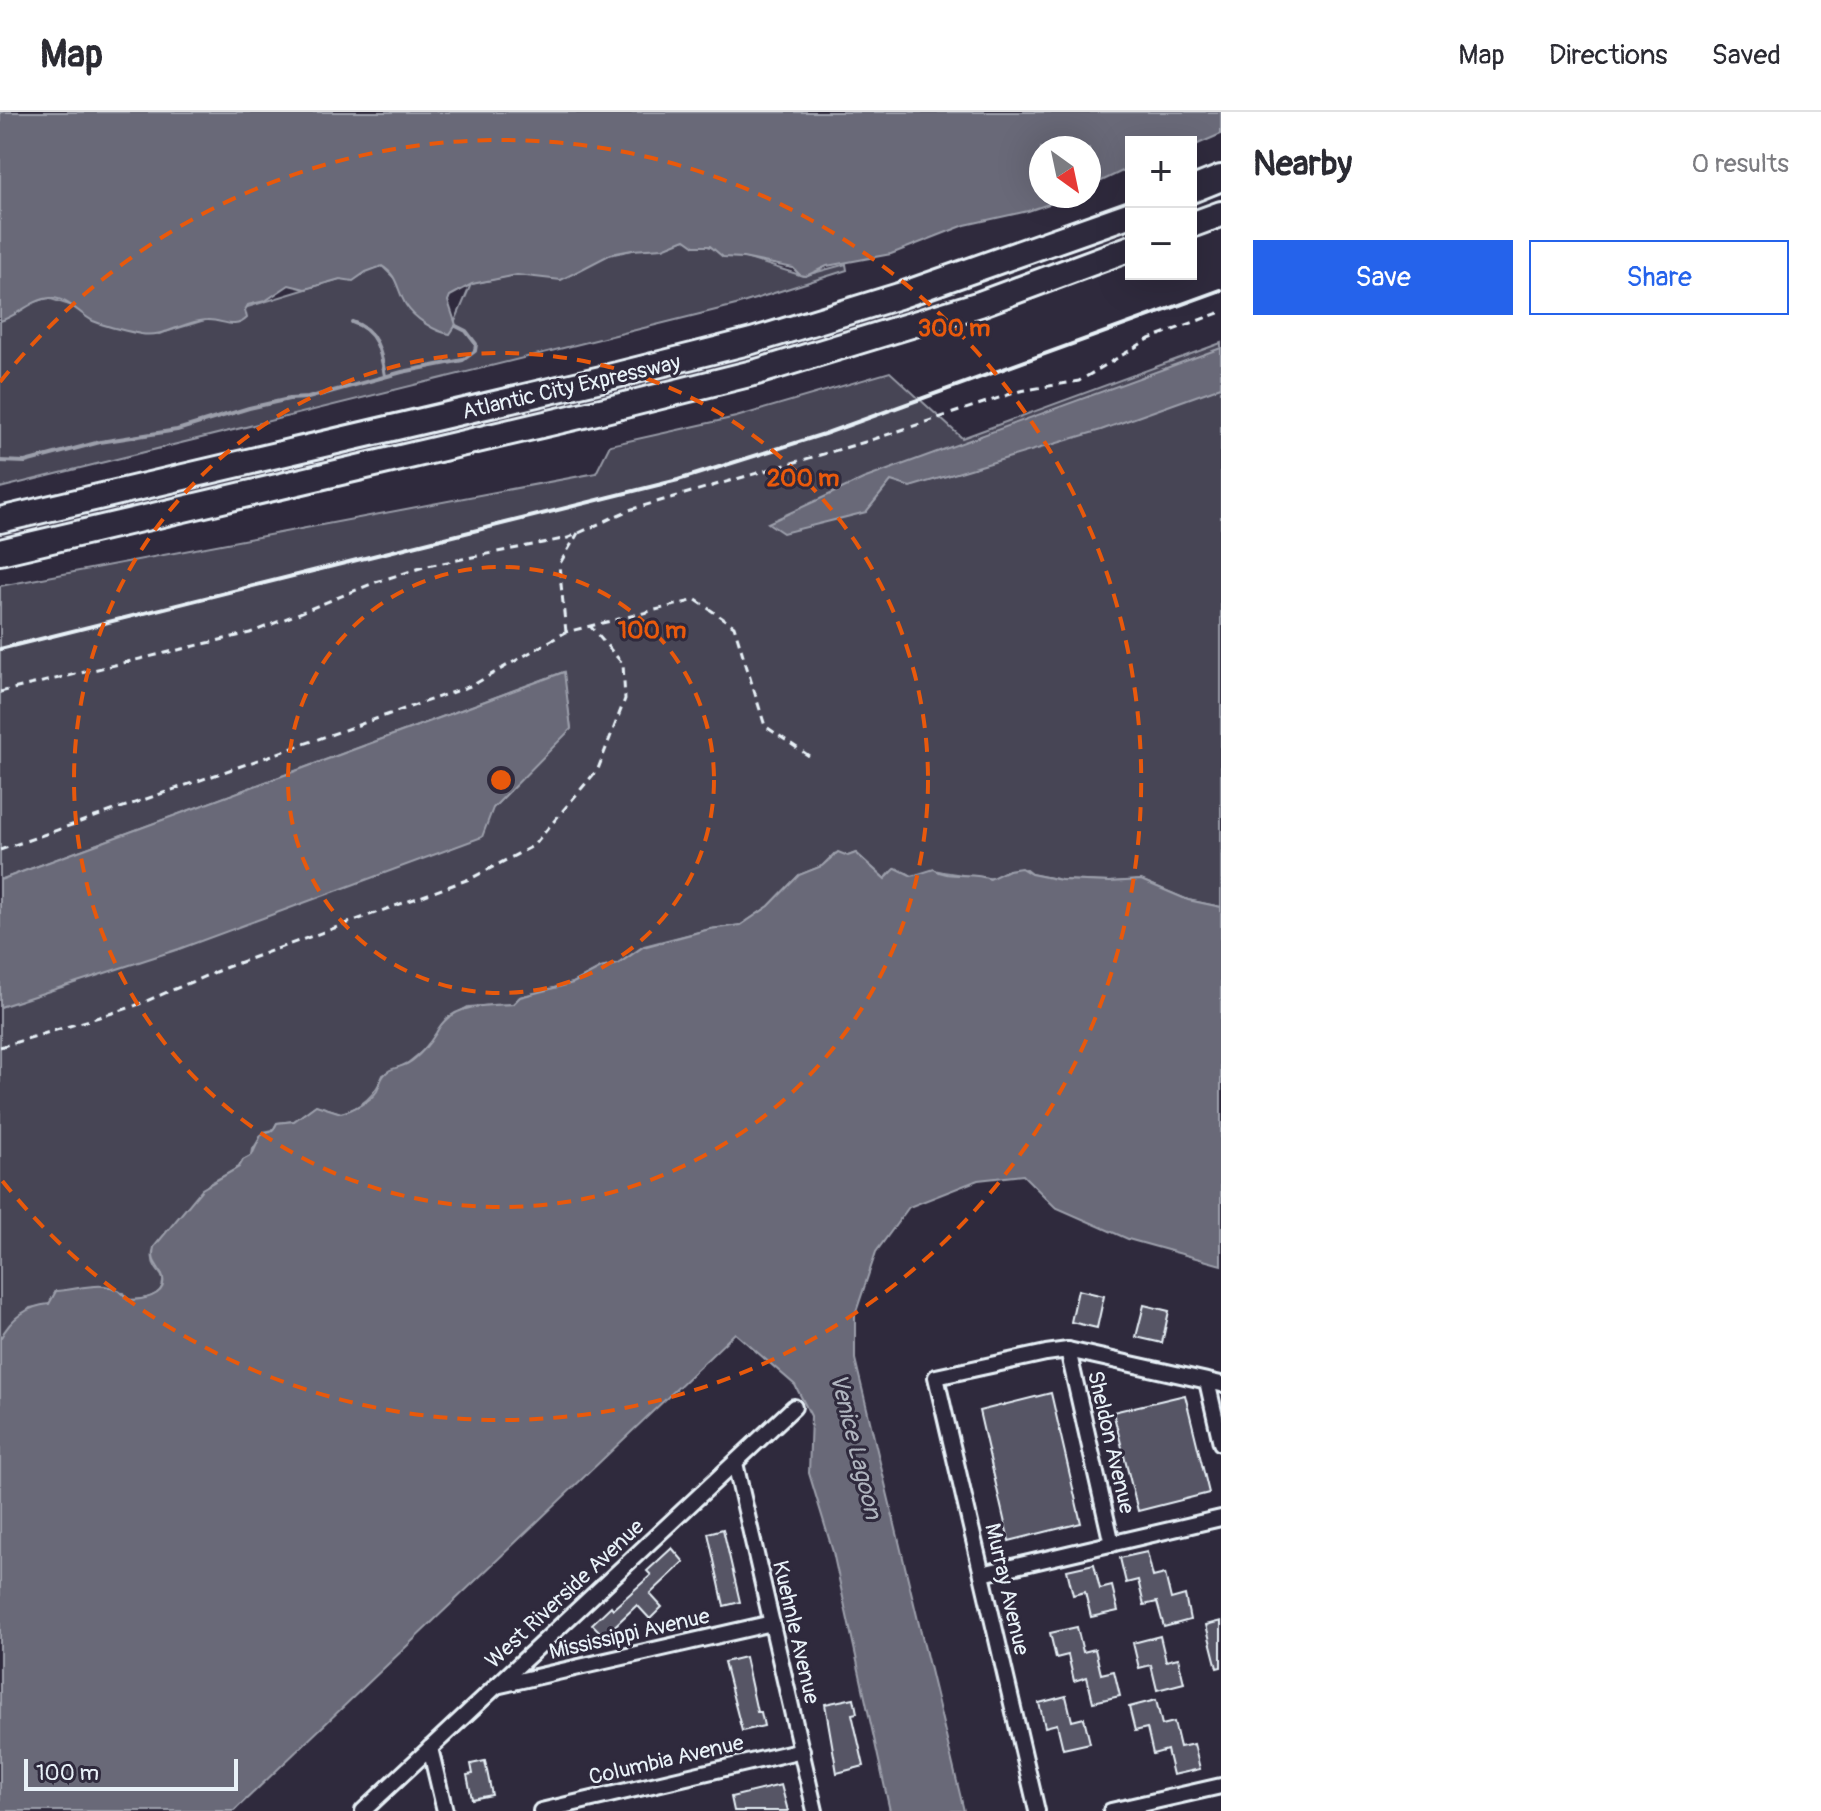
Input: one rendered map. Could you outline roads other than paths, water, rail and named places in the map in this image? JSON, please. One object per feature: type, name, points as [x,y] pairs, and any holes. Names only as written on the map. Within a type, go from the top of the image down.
[{"type":"highway","points":[[1197,188],[1221,178]]},
{"type":"highway","points":[[1197,223],[1221,214]]},
{"type":"highway","name":"Atlantic City Expressway","points":[[0,520],[752,341],[899,296],[1125,216]]},
{"type":"highway","name":"Atlantic City Expressway","points":[[0,552],[757,372],[980,304],[1125,250]]},
{"type":"street","name":"Murray Avenue","points":[[1037,1811],[936,1377],[1068,1350]]},
{"type":"street","points":[[1068,1350],[1214,1382],[1221,1443]]},
{"type":"street","name":"Sheldon Avenue","points":[[1068,1350],[1112,1544]]},
{"type":"street","name":"West Riverside Avenue","points":[[363,1811],[794,1407]]},
{"type":"street","name":"Kuehnle Avenue","points":[[735,1463],[815,1811]]},
{"type":"street","points":[[982,1574],[1221,1518]]},
{"type":"street","name":"Mississippi Avenue","points":[[495,1687],[772,1623]]},
{"type":"street","points":[[430,1748],[445,1811]]},
{"type":"street","name":"Columbia Avenue","points":[[541,1811],[802,1750]]},
{"type":"street","points":[[1111,1811],[1221,1786]]},
{"type":"water","points":[[0,112],[1221,112],[1221,134],[1197,144],[1197,136],[1125,136],[1125,170],[1101,181],[1101,136],[1029,136],[1029,208],[1037,208],[965,225],[891,254],[827,266],[806,276],[793,268],[723,257],[710,246],[695,246],[685,239],[663,248],[611,254],[561,280],[517,275],[472,284],[450,296],[448,301],[456,325],[450,334],[414,315],[391,274],[382,266],[353,281],[340,279],[305,289],[289,285],[265,301],[248,305],[245,310],[247,318],[237,324],[198,321],[166,332],[141,334],[98,323],[56,298],[37,301],[0,321]]},
{"type":"water","points":[[1221,348],[1221,387],[1101,430],[910,487],[891,481],[866,512],[783,533],[768,523],[863,479]]},
{"type":"water","points":[[564,672],[571,729],[493,808],[482,837],[179,949],[0,1007],[0,880]]},
{"type":"water","name":"Venice Lagoon","points":[[838,852],[848,856],[856,853],[885,879],[896,868],[912,876],[934,869],[947,874],[990,879],[1008,870],[1021,868],[1031,874],[1061,880],[1141,880],[1188,900],[1221,907],[1221,1265],[1128,1239],[1055,1207],[1023,1175],[978,1180],[909,1207],[876,1252],[855,1315],[855,1359],[964,1811],[890,1811],[833,1552],[809,1473],[811,1416],[795,1385],[735,1333],[234,1811],[0,1811],[0,1339],[9,1326],[26,1311],[49,1304],[56,1291],[105,1286],[121,1292],[128,1300],[157,1293],[163,1278],[154,1261],[154,1247],[202,1189],[239,1167],[243,1160],[252,1155],[261,1135],[273,1131],[277,1123],[294,1121],[316,1105],[341,1113],[366,1102],[377,1091],[385,1074],[415,1058],[450,1016],[469,1008],[513,1004],[520,997],[573,983],[601,968],[618,964],[643,947],[710,929],[741,925],[769,906],[799,875],[822,866]]},
{"type":"waterway","points":[[352,322],[368,331],[377,343],[385,376]]},
{"type":"waterway","points":[[0,461],[25,462],[100,442],[177,430],[249,408],[308,398],[402,372],[463,360],[475,351],[476,344],[466,331],[456,326]]},
{"type":"railway","points":[[0,649],[678,480],[824,434],[1221,290]]}]
